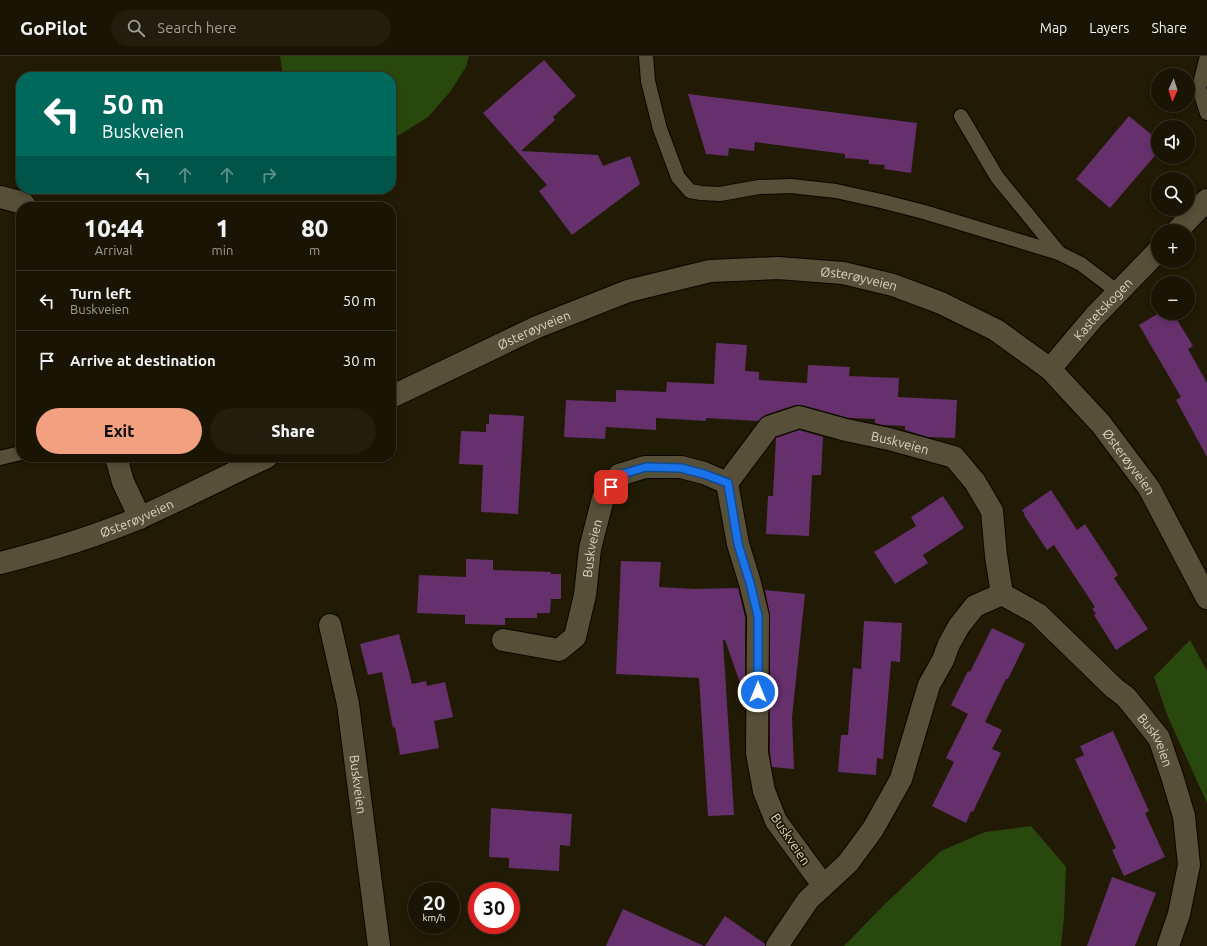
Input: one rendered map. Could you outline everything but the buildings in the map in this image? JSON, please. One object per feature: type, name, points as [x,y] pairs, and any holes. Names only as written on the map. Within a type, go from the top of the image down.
[{"type":"street","points":[[0,197],[19,202]]},
{"type":"street","points":[[1184,224],[1207,200]]},
{"type":"street","name":"Kastetskogen","points":[[1050,369],[1094,318],[1151,258]]},
{"type":"street","name":"Østerøyveien","points":[[396,395],[537,327],[628,292],[710,271],[778,268],[843,273],[893,285],[941,303],[996,330],[1050,369],[1101,424],[1149,488],[1207,598]]},
{"type":"street","name":"Buskveien","points":[[823,885],[776,821],[764,792],[757,753],[758,616],[738,544],[728,483],[769,427],[799,417],[954,456],[976,482],[992,511],[996,556],[1002,594],[1038,614],[1114,688],[1126,697],[1159,738],[1184,816],[1189,865],[1179,914],[1168,946]]},
{"type":"street","points":[[117,462],[123,482],[140,518]]},
{"type":"street","name":"Østerøyveien","points":[[0,563],[34,555],[140,518],[256,462]]},
{"type":"street","name":"Buskveien","points":[[503,640],[559,650],[575,637],[585,595],[590,548],[603,498],[619,475],[646,467],[681,468],[704,474],[728,483]]},
{"type":"street","points":[[776,946],[808,900],[848,863],[873,829],[901,779],[929,685],[959,626],[975,606],[1002,594]]},
{"type":"street","name":"Buskveien","points":[[330,625],[348,704],[379,946]]},
{"type":"lane","points":[[646,56],[648,81],[660,129],[678,177],[690,191],[720,194],[759,187],[791,186],[836,191],[924,212],[1060,253],[1081,264],[1118,292]]},
{"type":"lane","points":[[1207,56],[1199,88],[1207,113]]},
{"type":"lane","points":[[961,116],[997,177],[1060,253]]},
{"type":"lane","points":[[0,458],[16,454]]},
{"type":"green space","points":[[280,56],[469,56],[466,67],[450,92],[428,117],[396,137],[396,72],[282,72]]},
{"type":"green space","points":[[1190,640],[1207,671],[1207,803],[1168,717],[1154,677]]},
{"type":"green space","points":[[1031,826],[1066,867],[1061,946],[844,946],[885,904],[941,851],[985,832]]},
{"type":"route","points":[[611,487],[619,475],[646,467],[681,468],[704,474],[728,483],[738,544],[758,616],[758,692]]}]
